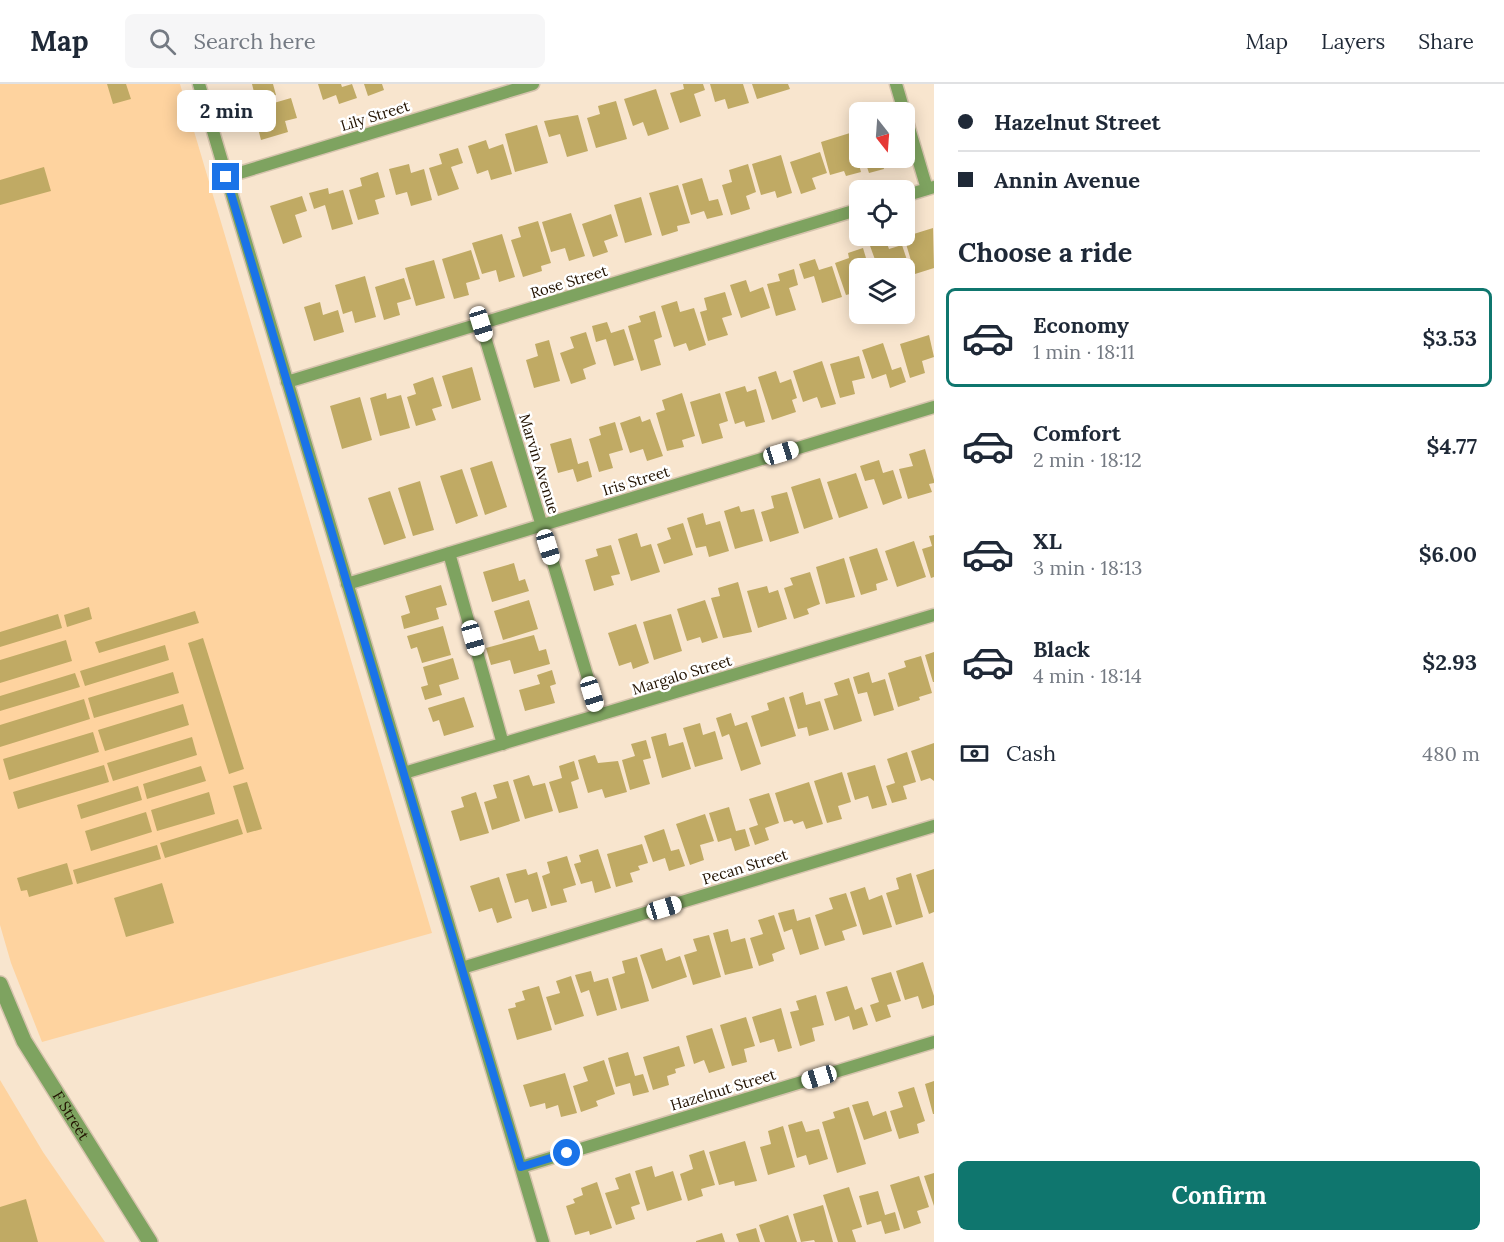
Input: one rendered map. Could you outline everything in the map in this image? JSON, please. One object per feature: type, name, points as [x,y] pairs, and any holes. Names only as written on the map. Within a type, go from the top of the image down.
[{"type":"street","points":[[198,84],[543,1242]]},
{"type":"street","name":"Lily Street","points":[[226,177],[533,84]]},
{"type":"street","points":[[896,84],[931,188],[915,193]]},
{"type":"street","name":"Rose Street","points":[[287,382],[849,212]]},
{"type":"street","name":"Marvin Avenue","points":[[481,324],[599,715]]},
{"type":"street","name":"Iris Street","points":[[347,584],[934,407]]},
{"type":"street","points":[[449,554],[503,744]]},
{"type":"street","name":"Margalo Street","points":[[404,773],[934,615]]},
{"type":"street","name":"Pecan Street","points":[[462,968],[934,826]]},
{"type":"street","name":"F Street","points":[[0,984],[24,1041],[150,1242]]},
{"type":"street","name":"Hazelnut Street","points":[[521,1167],[934,1042]]},
{"type":"shaded area","points":[[0,84],[180,84],[432,933],[42,1042],[11,963],[0,925]]},
{"type":"shaded area","points":[[0,1080],[43,1152],[105,1242],[0,1242]]},
{"type":"building","points":[[107,84],[126,84],[131,99],[113,104]]},
{"type":"building","points":[[252,84],[273,84],[276,95],[256,100]]},
{"type":"building","points":[[318,84],[341,84],[342,87],[352,84],[357,98],[339,104],[336,95],[323,100]]},
{"type":"building","points":[[364,84],[382,84],[384,90],[368,96]]},
{"type":"building","points":[[683,84],[703,84],[705,90],[694,94],[701,116],[680,123],[670,93],[684,89]]},
{"type":"building","points":[[710,84],[743,84],[749,103],[728,109],[725,99],[715,102]]},
{"type":"building","points":[[752,84],[788,84],[790,89],[757,99]]},
{"type":"building","points":[[656,89],[669,129],[648,136],[643,122],[633,126],[624,99]]},
{"type":"building","points":[[291,98],[297,118],[285,121],[288,132],[261,140],[253,109]]},
{"type":"building","points":[[616,101],[627,139],[596,148],[587,118],[600,114],[598,106]]},
{"type":"building","points":[[578,115],[588,151],[567,157],[560,134],[549,137],[544,121]]},
{"type":"building","points":[[537,125],[548,163],[515,172],[505,134]]},
{"type":"building","points":[[849,133],[849,168],[860,168],[861,172],[846,176],[844,171],[830,175],[821,142]]},
{"type":"building","points":[[486,140],[489,149],[503,144],[512,174],[491,180],[488,170],[477,174],[468,146]]},
{"type":"building","points":[[458,148],[463,163],[451,167],[459,189],[438,196],[429,168],[442,164],[439,154]]},
{"type":"building","points":[[820,152],[827,173],[812,178],[816,189],[801,194],[790,162]]},
{"type":"building","points":[[781,155],[792,193],[777,198],[775,191],[761,195],[752,164]]},
{"type":"building","points":[[409,164],[411,173],[424,169],[432,200],[411,206],[407,192],[396,195],[389,169]]},
{"type":"building","points":[[748,164],[756,192],[746,196],[750,209],[731,215],[722,185],[732,182],[729,170]]},
{"type":"building","points":[[44,167],[51,191],[0,205],[0,180]]},
{"type":"building","points":[[867,168],[884,168],[884,169],[869,173]]},
{"type":"building","points":[[378,172],[385,197],[375,200],[379,214],[358,220],[349,190],[362,186],[360,178]]},
{"type":"building","points":[[702,178],[709,201],[718,199],[723,215],[707,219],[704,211],[691,215],[682,184]]},
{"type":"building","points":[[678,185],[690,223],[677,226],[678,231],[662,236],[649,193]]},
{"type":"building","points":[[328,188],[329,194],[343,190],[353,224],[332,230],[325,205],[314,209],[309,193]]},
{"type":"building","points":[[302,196],[307,211],[295,215],[302,237],[283,244],[270,206]]},
{"type":"building","points":[[641,197],[652,235],[625,243],[614,205]]},
{"type":"building","points":[[571,213],[585,256],[569,261],[565,248],[551,252],[542,222]]},
{"type":"building","points":[[611,214],[618,236],[604,241],[608,252],[593,257],[582,224]]},
{"type":"building","points":[[538,221],[551,263],[541,266],[542,271],[523,277],[511,240],[521,237],[518,227]]},
{"type":"building","points":[[933,228],[934,268],[915,274],[915,258],[910,258],[907,246],[915,246],[915,234]]},
{"type":"building","points":[[502,234],[515,277],[499,282],[496,270],[482,274],[472,243]]},
{"type":"building","points":[[870,246],[888,246],[889,249],[902,246],[906,258],[874,258]]},
{"type":"building","points":[[863,248],[866,258],[849,258],[848,253]]},
{"type":"building","points":[[471,250],[480,279],[466,283],[469,295],[454,299],[442,259]]},
{"type":"building","points":[[849,258],[849,294],[846,295],[835,263]]},
{"type":"building","points":[[815,259],[819,270],[832,266],[842,297],[822,303],[814,276],[804,279],[799,264]]},
{"type":"building","points":[[434,260],[445,298],[416,306],[405,268]]},
{"type":"building","points":[[794,269],[798,285],[789,288],[796,310],[776,316],[767,284],[780,281],[778,274]]},
{"type":"building","points":[[365,276],[376,317],[355,323],[352,311],[343,314],[335,285]]},
{"type":"building","points":[[404,278],[411,299],[397,303],[400,315],[384,320],[375,287]]},
{"type":"building","points":[[746,280],[750,292],[763,287],[770,308],[741,318],[730,285]]},
{"type":"building","points":[[725,292],[732,315],[722,318],[728,335],[708,341],[700,312],[707,310],[704,298]]},
{"type":"building","points":[[677,301],[680,312],[694,308],[706,345],[689,351],[686,343],[674,347],[661,306]]},
{"type":"building","points":[[320,302],[323,315],[338,310],[344,332],[314,341],[304,307]]},
{"type":"building","points":[[655,311],[662,337],[654,340],[661,365],[641,371],[628,326],[641,322],[639,316]]},
{"type":"building","points":[[607,322],[611,333],[624,329],[634,360],[614,366],[606,339],[596,342],[592,326]]},
{"type":"building","points":[[586,332],[596,364],[583,369],[586,379],[571,384],[560,353],[574,348],[570,337]]},
{"type":"building","points":[[929,335],[934,357],[922,361],[925,373],[910,378],[900,344]]},
{"type":"building","points":[[549,340],[560,381],[534,388],[526,360],[538,356],[535,344]]},
{"type":"building","points":[[883,343],[892,370],[901,367],[906,382],[890,388],[886,374],[872,379],[862,350]]},
{"type":"building","points":[[859,356],[865,378],[852,381],[855,394],[840,398],[830,364]]},
{"type":"building","points":[[822,361],[836,404],[821,408],[817,397],[803,402],[793,371]]},
{"type":"building","points":[[472,367],[481,400],[452,409],[442,376]]},
{"type":"building","points":[[776,371],[780,383],[791,379],[797,398],[792,400],[796,412],[772,420],[758,377]]},
{"type":"building","points":[[433,377],[442,406],[432,409],[436,420],[416,426],[407,397],[416,394],[413,384]]},
{"type":"building","points":[[745,386],[747,392],[756,389],[765,422],[746,427],[744,421],[735,424],[725,392]]},
{"type":"building","points":[[386,393],[387,399],[401,395],[410,428],[380,436],[370,398]]},
{"type":"building","points":[[682,393],[695,436],[682,440],[684,447],[667,451],[656,413],[665,410],[662,400]]},
{"type":"building","points":[[720,393],[728,421],[719,424],[723,438],[702,444],[690,402]]},
{"type":"building","points":[[360,397],[372,440],[342,449],[330,406]]},
{"type":"building","points":[[640,416],[642,422],[650,419],[663,456],[647,461],[643,449],[630,453],[620,423]]},
{"type":"building","points":[[615,422],[623,450],[609,454],[613,468],[599,472],[589,439],[601,435],[599,427]]},
{"type":"building","points":[[571,438],[578,464],[588,461],[592,477],[577,482],[573,469],[558,473],[550,444]]},
{"type":"building","points":[[925,449],[934,480],[934,483],[929,484],[932,492],[908,499],[899,469],[913,466],[909,454]]},
{"type":"building","points":[[879,460],[883,473],[893,470],[902,498],[883,505],[874,479],[865,481],[860,466]]},
{"type":"building","points":[[492,461],[507,507],[485,515],[470,468]]},
{"type":"building","points":[[462,469],[478,516],[456,524],[440,476]]},
{"type":"building","points":[[856,473],[868,508],[839,518],[827,482]]},
{"type":"building","points":[[820,478],[833,519],[804,529],[791,487]]},
{"type":"building","points":[[420,481],[434,530],[413,536],[398,488]]},
{"type":"building","points":[[390,491],[406,538],[384,545],[368,498]]},
{"type":"building","points":[[787,492],[799,533],[770,542],[761,512],[774,508],[771,496]]},
{"type":"building","points":[[739,506],[741,512],[754,509],[763,541],[735,549],[724,511]]},
{"type":"building","points":[[703,513],[706,525],[720,521],[729,551],[709,557],[706,546],[696,548],[687,518]]},
{"type":"building","points":[[683,523],[693,555],[664,564],[657,544],[671,539],[667,528]]},
{"type":"building","points":[[637,533],[641,547],[651,544],[660,572],[631,581],[618,539]]},
{"type":"building","points":[[934,535],[934,577],[931,578],[922,549],[932,546],[929,536]]},
{"type":"building","points":[[914,541],[926,577],[897,587],[885,551]]},
{"type":"building","points":[[611,545],[620,574],[611,576],[614,585],[594,591],[585,560],[598,556],[596,549]]},
{"type":"building","points":[[877,548],[888,580],[876,584],[877,590],[861,595],[849,557]]},
{"type":"building","points":[[844,558],[855,597],[826,604],[816,567]]},
{"type":"building","points":[[514,563],[519,581],[525,579],[529,591],[492,602],[483,572]]},
{"type":"building","points":[[810,572],[820,604],[807,609],[809,614],[794,619],[784,588],[793,585],[790,578]]},
{"type":"building","points":[[738,582],[752,632],[723,638],[711,598],[720,596],[718,588]]},
{"type":"building","points":[[441,585],[447,605],[436,608],[439,619],[404,629],[401,616],[410,613],[405,596]]},
{"type":"building","points":[[767,586],[769,593],[778,590],[787,619],[758,628],[747,591]]},
{"type":"building","points":[[529,600],[538,629],[503,640],[494,611]]},
{"type":"building","points":[[705,600],[718,638],[702,643],[700,637],[687,641],[677,609]]},
{"type":"building","points":[[89,607],[92,619],[67,627],[64,615]]},
{"type":"building","points":[[195,611],[199,623],[99,653],[95,642]]},
{"type":"building","points":[[58,614],[62,628],[0,647],[0,632]]},
{"type":"building","points":[[671,614],[682,651],[654,660],[643,622]]},
{"type":"building","points":[[636,624],[649,663],[633,669],[631,662],[619,666],[608,633]]},
{"type":"building","points":[[443,626],[451,655],[422,663],[417,647],[411,649],[407,636]]},
{"type":"building","points":[[534,635],[539,651],[546,649],[550,664],[514,674],[510,660],[491,665],[486,648]]},
{"type":"building","points":[[203,638],[244,769],[229,774],[188,643]]},
{"type":"building","points":[[66,640],[72,661],[0,683],[0,660]]},
{"type":"building","points":[[165,645],[169,660],[85,686],[80,671]]},
{"type":"building","points":[[934,652],[934,682],[933,682],[925,655]]},
{"type":"building","points":[[921,656],[932,693],[919,697],[920,700],[898,707],[888,673],[906,667],[904,661]]},
{"type":"building","points":[[453,658],[459,679],[439,685],[442,695],[425,700],[421,687],[428,685],[423,667]]},
{"type":"building","points":[[552,670],[556,684],[550,686],[555,703],[525,711],[519,690],[540,684],[537,675]]},
{"type":"building","points":[[173,672],[179,693],[94,718],[88,698]]},
{"type":"building","points":[[869,672],[872,683],[885,679],[894,710],[874,716],[867,692],[858,694],[853,677]]},
{"type":"building","points":[[75,673],[80,687],[0,711],[0,696]]},
{"type":"building","points":[[849,678],[862,721],[834,730],[824,699],[838,695],[834,683]]},
{"type":"building","points":[[803,692],[806,705],[820,701],[829,730],[809,736],[807,727],[798,729],[789,697]]},
{"type":"building","points":[[464,697],[474,727],[444,736],[439,720],[433,722],[428,708]]},
{"type":"building","points":[[784,697],[796,736],[761,747],[751,716],[769,710],[767,703]]},
{"type":"building","points":[[84,699],[90,719],[0,747],[0,725]]},
{"type":"building","points":[[183,704],[189,725],[105,751],[98,730]]},
{"type":"building","points":[[731,713],[735,726],[747,722],[761,764],[741,771],[729,734],[722,737],[716,718]]},
{"type":"building","points":[[700,723],[703,735],[715,731],[723,759],[695,767],[683,728]]},
{"type":"building","points":[[93,732],[99,752],[9,780],[3,759]]},
{"type":"building","points":[[666,733],[669,746],[683,742],[691,769],[662,778],[651,737]]},
{"type":"building","points":[[192,737],[197,755],[113,781],[107,763]]},
{"type":"building","points":[[646,740],[651,758],[643,760],[650,784],[630,790],[622,760],[635,756],[631,744]]},
{"type":"building","points":[[934,743],[934,781],[930,778],[921,781],[911,751]]},
{"type":"building","points":[[907,752],[916,782],[903,786],[907,799],[892,803],[886,786],[895,783],[887,759]]},
{"type":"building","points":[[595,755],[598,763],[618,761],[627,792],[605,798],[602,789],[588,793],[578,760]]},
{"type":"building","points":[[574,761],[579,779],[571,782],[578,808],[559,813],[549,782],[562,778],[559,766]]},
{"type":"building","points":[[104,765],[109,782],[18,809],[13,792]]},
{"type":"building","points":[[875,765],[887,805],[872,809],[868,796],[855,800],[847,773]]},
{"type":"building","points":[[201,766],[206,781],[147,799],[143,784]]},
{"type":"building","points":[[842,772],[851,802],[838,806],[842,819],[827,823],[814,781]]},
{"type":"building","points":[[529,775],[533,786],[545,783],[553,811],[525,819],[513,780]]},
{"type":"building","points":[[508,781],[520,821],[492,830],[484,802],[497,798],[493,785]]},
{"type":"building","points":[[247,782],[262,829],[247,833],[233,786]]},
{"type":"building","points":[[809,782],[823,824],[806,829],[803,821],[794,824],[792,820],[784,822],[775,793]]},
{"type":"building","points":[[138,786],[142,800],[81,819],[77,805]]},
{"type":"building","points":[[209,792],[215,814],[157,831],[151,810]]},
{"type":"building","points":[[476,792],[489,833],[460,841],[451,811],[464,807],[461,797]]},
{"type":"building","points":[[769,793],[779,823],[765,828],[769,840],[755,845],[749,828],[758,825],[749,799]]},
{"type":"building","points":[[729,807],[736,831],[745,829],[750,846],[735,851],[731,838],[718,842],[709,813]]},
{"type":"building","points":[[146,812],[152,832],[91,851],[85,831]]},
{"type":"building","points":[[705,814],[714,841],[700,845],[704,860],[690,865],[676,824]]},
{"type":"building","points":[[238,819],[243,834],[165,858],[160,843]]},
{"type":"building","points":[[664,829],[671,851],[679,849],[685,866],[669,871],[665,858],[653,862],[644,836]]},
{"type":"building","points":[[642,844],[648,863],[638,866],[640,870],[630,873],[633,882],[616,887],[607,854]]},
{"type":"building","points":[[157,845],[161,859],[77,884],[73,870]]},
{"type":"building","points":[[598,849],[611,888],[595,893],[592,881],[581,884],[574,864],[581,862],[579,855]]},
{"type":"building","points":[[567,856],[576,885],[563,889],[567,902],[551,906],[542,876],[550,873],[547,862]]},
{"type":"building","points":[[67,863],[73,884],[29,897],[27,890],[21,891],[17,878]]},
{"type":"building","points":[[526,869],[528,875],[537,872],[547,908],[532,912],[528,899],[515,903],[506,874]]},
{"type":"building","points":[[934,869],[934,912],[929,914],[916,875]]},
{"type":"building","points":[[911,873],[923,917],[896,925],[886,893],[899,889],[896,878]]},
{"type":"building","points":[[499,877],[512,918],[497,923],[492,908],[479,912],[470,886]]},
{"type":"building","points":[[162,883],[174,923],[126,937],[114,898]]},
{"type":"building","points":[[865,887],[869,900],[882,895],[892,927],[863,935],[850,892]]},
{"type":"building","points":[[846,893],[857,926],[842,931],[845,940],[825,946],[815,915],[833,909],[829,898]]},
{"type":"building","points":[[794,909],[797,921],[810,917],[819,949],[800,955],[792,929],[784,932],[778,913]]},
{"type":"building","points":[[774,915],[785,949],[772,954],[774,961],[759,966],[750,938],[763,934],[758,920]]},
{"type":"building","points":[[728,929],[731,942],[745,938],[753,968],[725,975],[713,933]]},
{"type":"building","points":[[709,935],[721,977],[693,985],[684,955],[697,951],[693,939]]},
{"type":"building","points":[[662,948],[666,961],[680,956],[687,977],[652,989],[640,955]]},
{"type":"building","points":[[637,957],[649,1001],[621,1009],[612,977],[625,973],[622,961]]},
{"type":"building","points":[[923,962],[934,996],[934,1005],[922,1009],[918,996],[905,1000],[896,971]]},
{"type":"building","points":[[591,971],[594,982],[608,978],[617,1010],[597,1016],[589,990],[581,993],[575,975]]},
{"type":"building","points":[[891,972],[901,1001],[887,1005],[891,1017],[876,1022],[870,1005],[879,1002],[871,978]]},
{"type":"building","points":[[571,976],[584,1016],[555,1025],[546,997],[560,993],[556,981]]},
{"type":"building","points":[[539,986],[552,1030],[517,1040],[508,1009],[516,1007],[515,1003],[525,1000],[522,991]]},
{"type":"building","points":[[847,986],[855,1010],[862,1007],[868,1025],[853,1030],[849,1016],[835,1021],[826,992]]},
{"type":"building","points":[[816,995],[824,1025],[812,1028],[815,1041],[800,1046],[790,1012],[799,1010],[796,1001]]},
{"type":"building","points":[[781,1008],[792,1048],[778,1052],[774,1039],[760,1043],[752,1017]]},
{"type":"building","points":[[746,1017],[755,1046],[744,1049],[747,1062],[732,1066],[720,1025]]},
{"type":"building","points":[[712,1028],[725,1068],[709,1073],[704,1060],[694,1064],[686,1036]]},
{"type":"building","points":[[679,1046],[685,1066],[675,1069],[676,1073],[667,1076],[669,1085],[653,1090],[643,1057]]},
{"type":"building","points":[[628,1052],[635,1076],[643,1074],[649,1092],[633,1096],[630,1083],[616,1087],[608,1058]]},
{"type":"building","points":[[604,1060],[615,1094],[596,1101],[598,1106],[581,1112],[573,1086],[588,1081],[583,1067]]},
{"type":"building","points":[[565,1073],[577,1113],[561,1117],[558,1105],[546,1109],[545,1103],[530,1107],[523,1085]]},
{"type":"building","points":[[934,1081],[934,1114],[933,1114],[925,1084]]},
{"type":"building","points":[[914,1087],[925,1121],[917,1124],[919,1133],[899,1139],[890,1111],[903,1107],[898,1092]]},
{"type":"building","points":[[868,1101],[873,1116],[886,1111],[892,1131],[864,1140],[852,1105]]},
{"type":"building","points":[[849,1107],[866,1164],[837,1173],[822,1122],[835,1118],[833,1112]]},
{"type":"building","points":[[802,1121],[806,1132],[819,1129],[828,1159],[809,1165],[806,1155],[797,1158],[788,1125]]},
{"type":"building","points":[[783,1126],[795,1167],[768,1175],[760,1147],[771,1144],[768,1131]]},
{"type":"building","points":[[745,1141],[757,1181],[735,1186],[734,1181],[719,1185],[709,1152]]},
{"type":"building","points":[[704,1150],[715,1185],[701,1189],[703,1196],[688,1201],[680,1174],[693,1169],[689,1155]]},
{"type":"building","points":[[652,1166],[655,1177],[673,1171],[682,1200],[647,1211],[635,1171]]},
{"type":"building","points":[[630,1173],[640,1204],[631,1207],[635,1219],[616,1225],[605,1193],[619,1189],[615,1178]]},
{"type":"building","points":[[934,1173],[934,1206],[924,1176]]},
{"type":"building","points":[[919,1176],[929,1207],[917,1211],[921,1223],[904,1229],[890,1185]]},
{"type":"building","points":[[597,1182],[612,1228],[590,1235],[589,1231],[575,1235],[566,1206],[575,1203],[573,1199],[583,1195],[581,1188]]},
{"type":"building","points":[[849,1187],[862,1227],[852,1230],[856,1242],[838,1242],[823,1195]]},
{"type":"building","points":[[878,1191],[885,1215],[895,1212],[900,1230],[885,1234],[881,1221],[867,1225],[859,1196]]},
{"type":"building","points":[[26,1199],[38,1242],[0,1242],[0,1207]]},
{"type":"building","points":[[823,1205],[833,1242],[815,1242],[814,1240],[801,1242],[793,1214]]},
{"type":"building","points":[[788,1215],[797,1242],[765,1242],[759,1225]]},
{"type":"building","points":[[756,1228],[760,1242],[739,1242],[736,1234]]},
{"type":"building","points":[[722,1233],[725,1242],[696,1242],[696,1241]]},
{"type":"route","points":[[226,177],[521,1167],[567,1153]]}]
